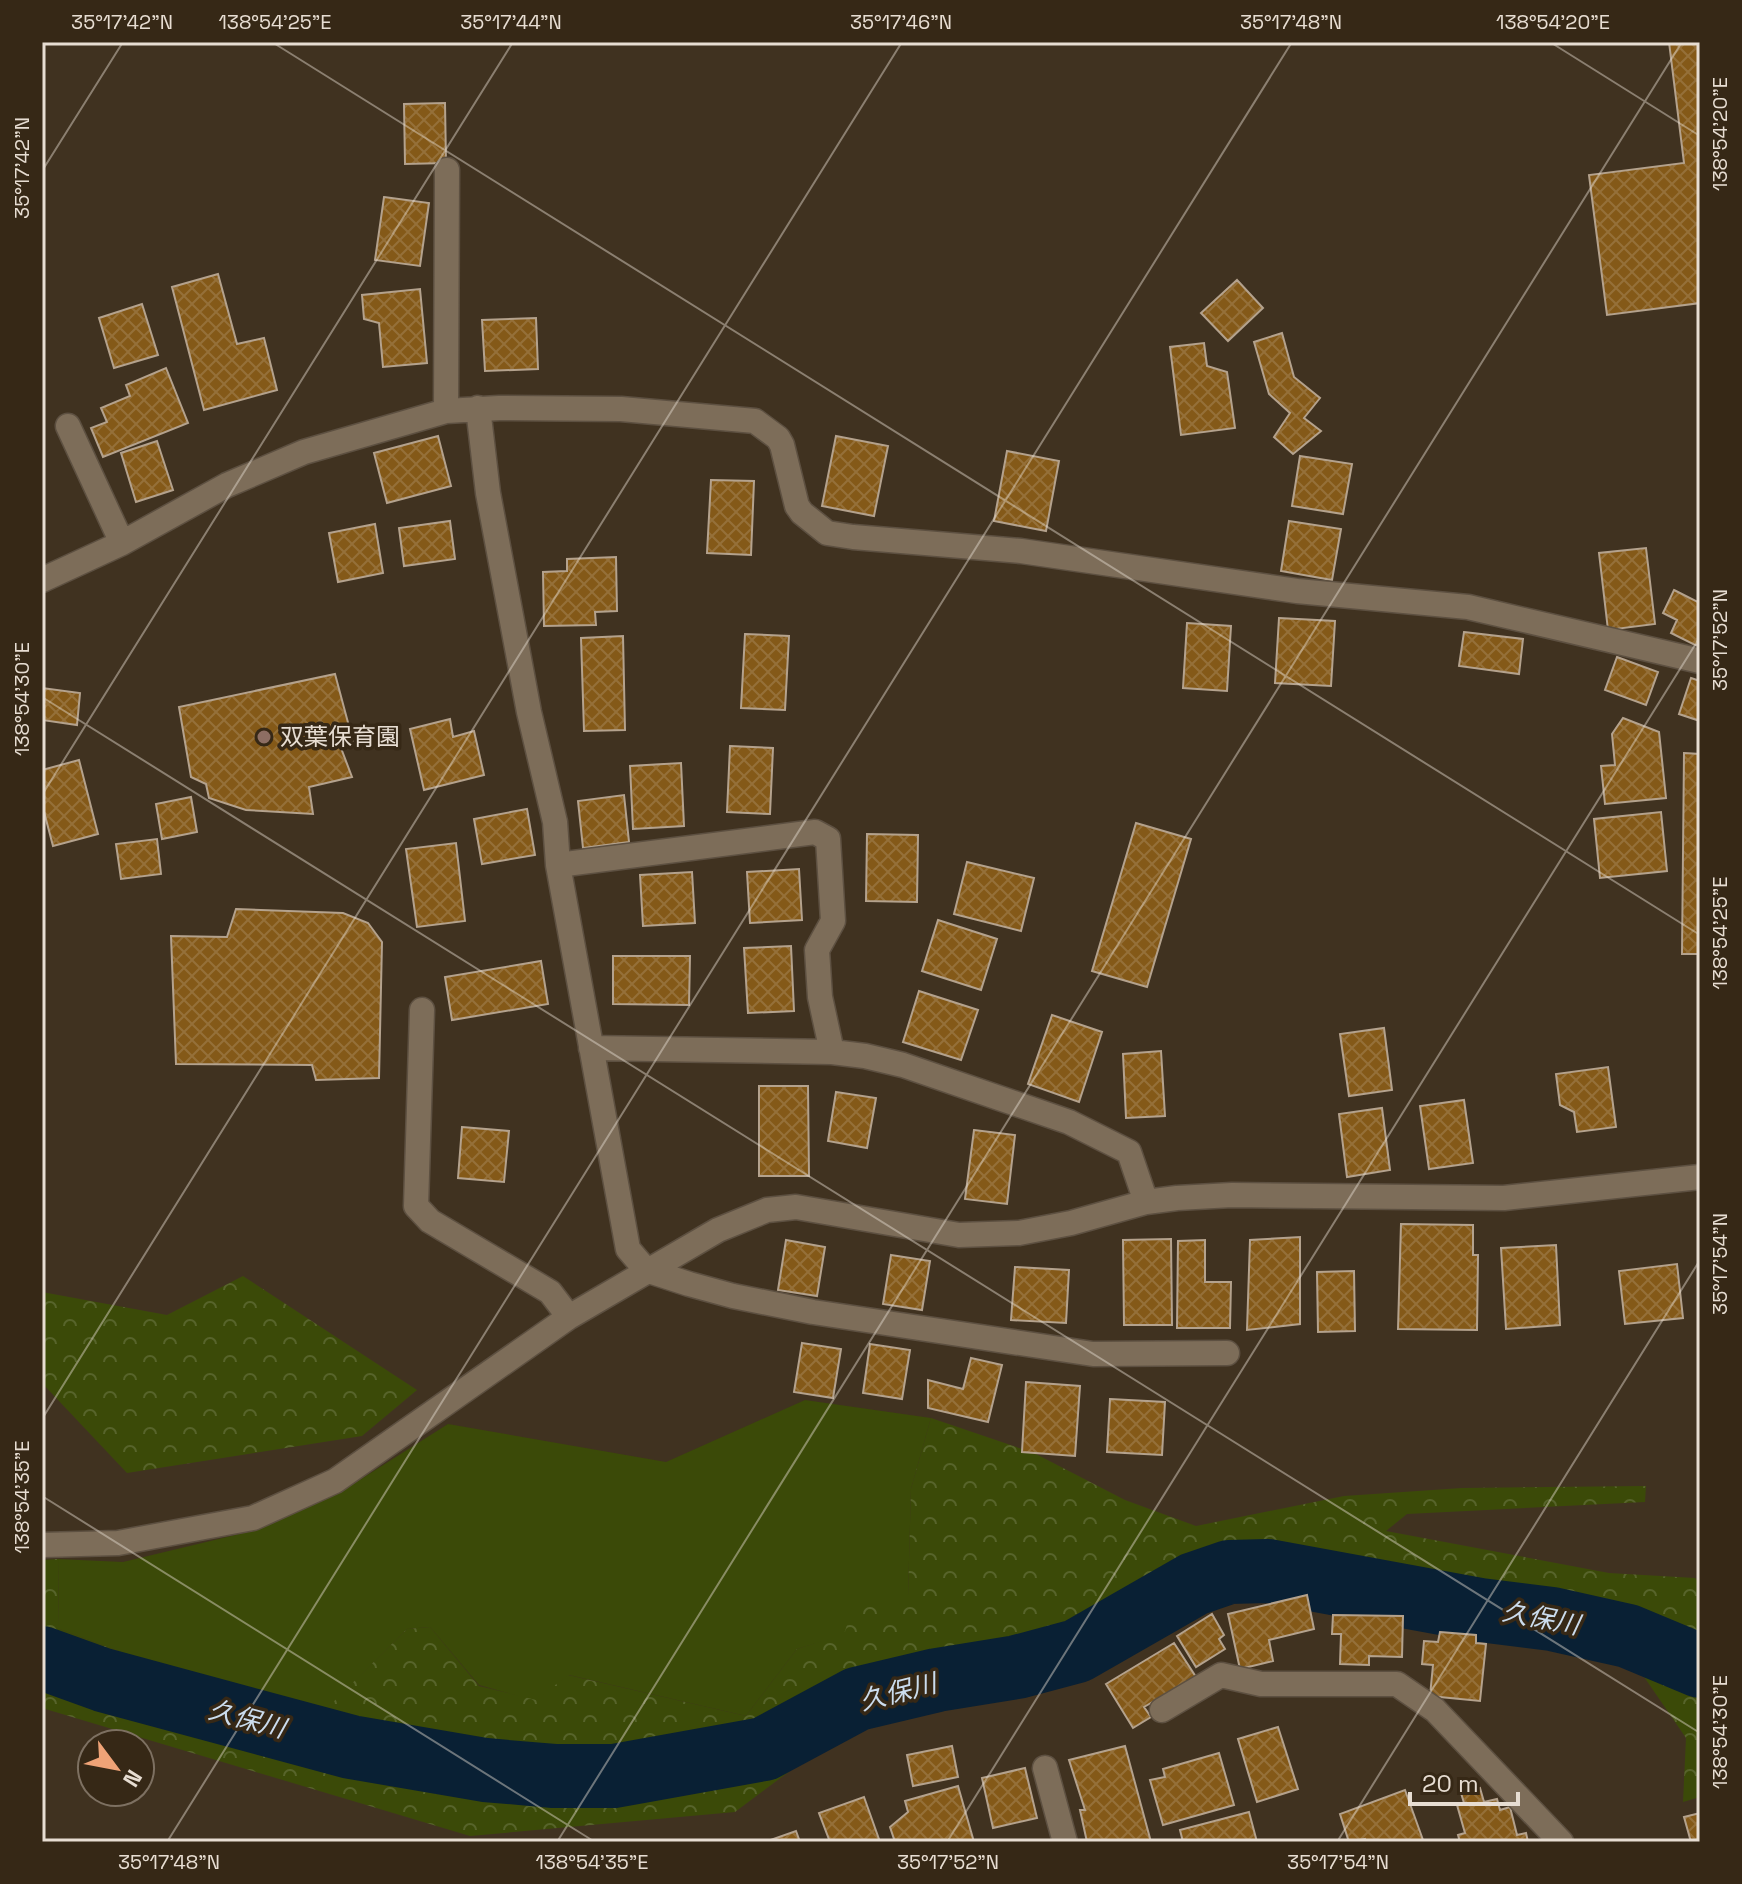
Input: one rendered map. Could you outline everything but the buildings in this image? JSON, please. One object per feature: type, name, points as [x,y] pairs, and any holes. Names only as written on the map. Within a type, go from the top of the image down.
[{"type":"street","points":[[446,411],[447,170]]},
{"type":"street","points":[[478,408],[488,493],[529,712],[555,822],[558,865],[628,1249],[646,1270],[733,1296],[813,1312],[1093,1354],[1227,1353]]},
{"type":"street","points":[[42,580],[122,543],[227,485],[304,452],[446,411],[478,408],[621,409],[755,421],[778,438],[782,445],[797,506],[827,533],[1021,551],[1297,591],[1468,607],[1700,661]]},
{"type":"street","points":[[68,426],[122,543]]},
{"type":"street","points":[[558,865],[815,832],[828,839],[833,921],[817,950],[820,997],[832,1052]]},
{"type":"street","points":[[422,1010],[416,1206],[430,1221],[550,1292],[569,1317]]},
{"type":"street","points":[[591,1048],[832,1052],[903,1065],[1069,1122],[1129,1152],[1146,1202]]},
{"type":"street","points":[[42,1545],[118,1543],[253,1518],[335,1481],[569,1317],[718,1230],[767,1210],[796,1207],[959,1235],[1019,1233],[1071,1223],[1146,1202],[1232,1195],[1504,1198],[1700,1177]]},
{"type":"street","points":[[1162,1710],[1221,1675],[1261,1684],[1397,1684],[1435,1710],[1561,1842]]},
{"type":"street","points":[[1045,1768],[1065,1842]]},
{"type":"green space","points":[[243,1276],[417,1390],[362,1436],[127,1473],[42,1383],[42,1292],[167,1315]]},
{"type":"green space","points":[[805,1400],[931,1418],[911,1489],[908,1597],[844,1635],[797,1649],[746,1716],[569,1675],[536,1701],[479,1685],[430,1627],[407,1629],[313,1723],[59,1629],[58,1559],[123,1562],[256,1530],[339,1493],[448,1424],[666,1462]]},
{"type":"green space","points":[[931,1418],[1034,1453],[1125,1500],[1196,1526],[1344,1496],[1462,1488],[1646,1486],[1645,1502],[1407,1514],[1386,1531],[1609,1573],[1695,1578],[1700,1583],[1700,1637],[1683,1636],[1700,1671],[1700,1797],[1683,1802],[1686,1738],[1603,1617],[1551,1604],[1299,1556],[1205,1594],[1096,1668],[897,1698],[810,1756],[735,1812],[470,1836],[156,1742],[156,1728],[109,1728],[42,1708],[42,1560],[58,1559],[59,1629],[312,1723],[407,1629],[430,1627],[479,1686],[536,1700],[568,1675],[746,1716],[797,1649],[844,1634],[856,1598],[908,1596],[911,1489]]},
{"type":"waterway","name":"久保川","points":[[42,1658],[103,1680],[351,1747],[485,1770],[554,1776],[614,1776],[764,1749],[857,1699],[937,1680],[1017,1667],[1077,1651],[1194,1584],[1229,1572],[1268,1571],[1480,1610],[1552,1619],[1628,1636],[1700,1666]]},
{"type":"place","name":"双葉保育園","points":[[264,737]]}]
